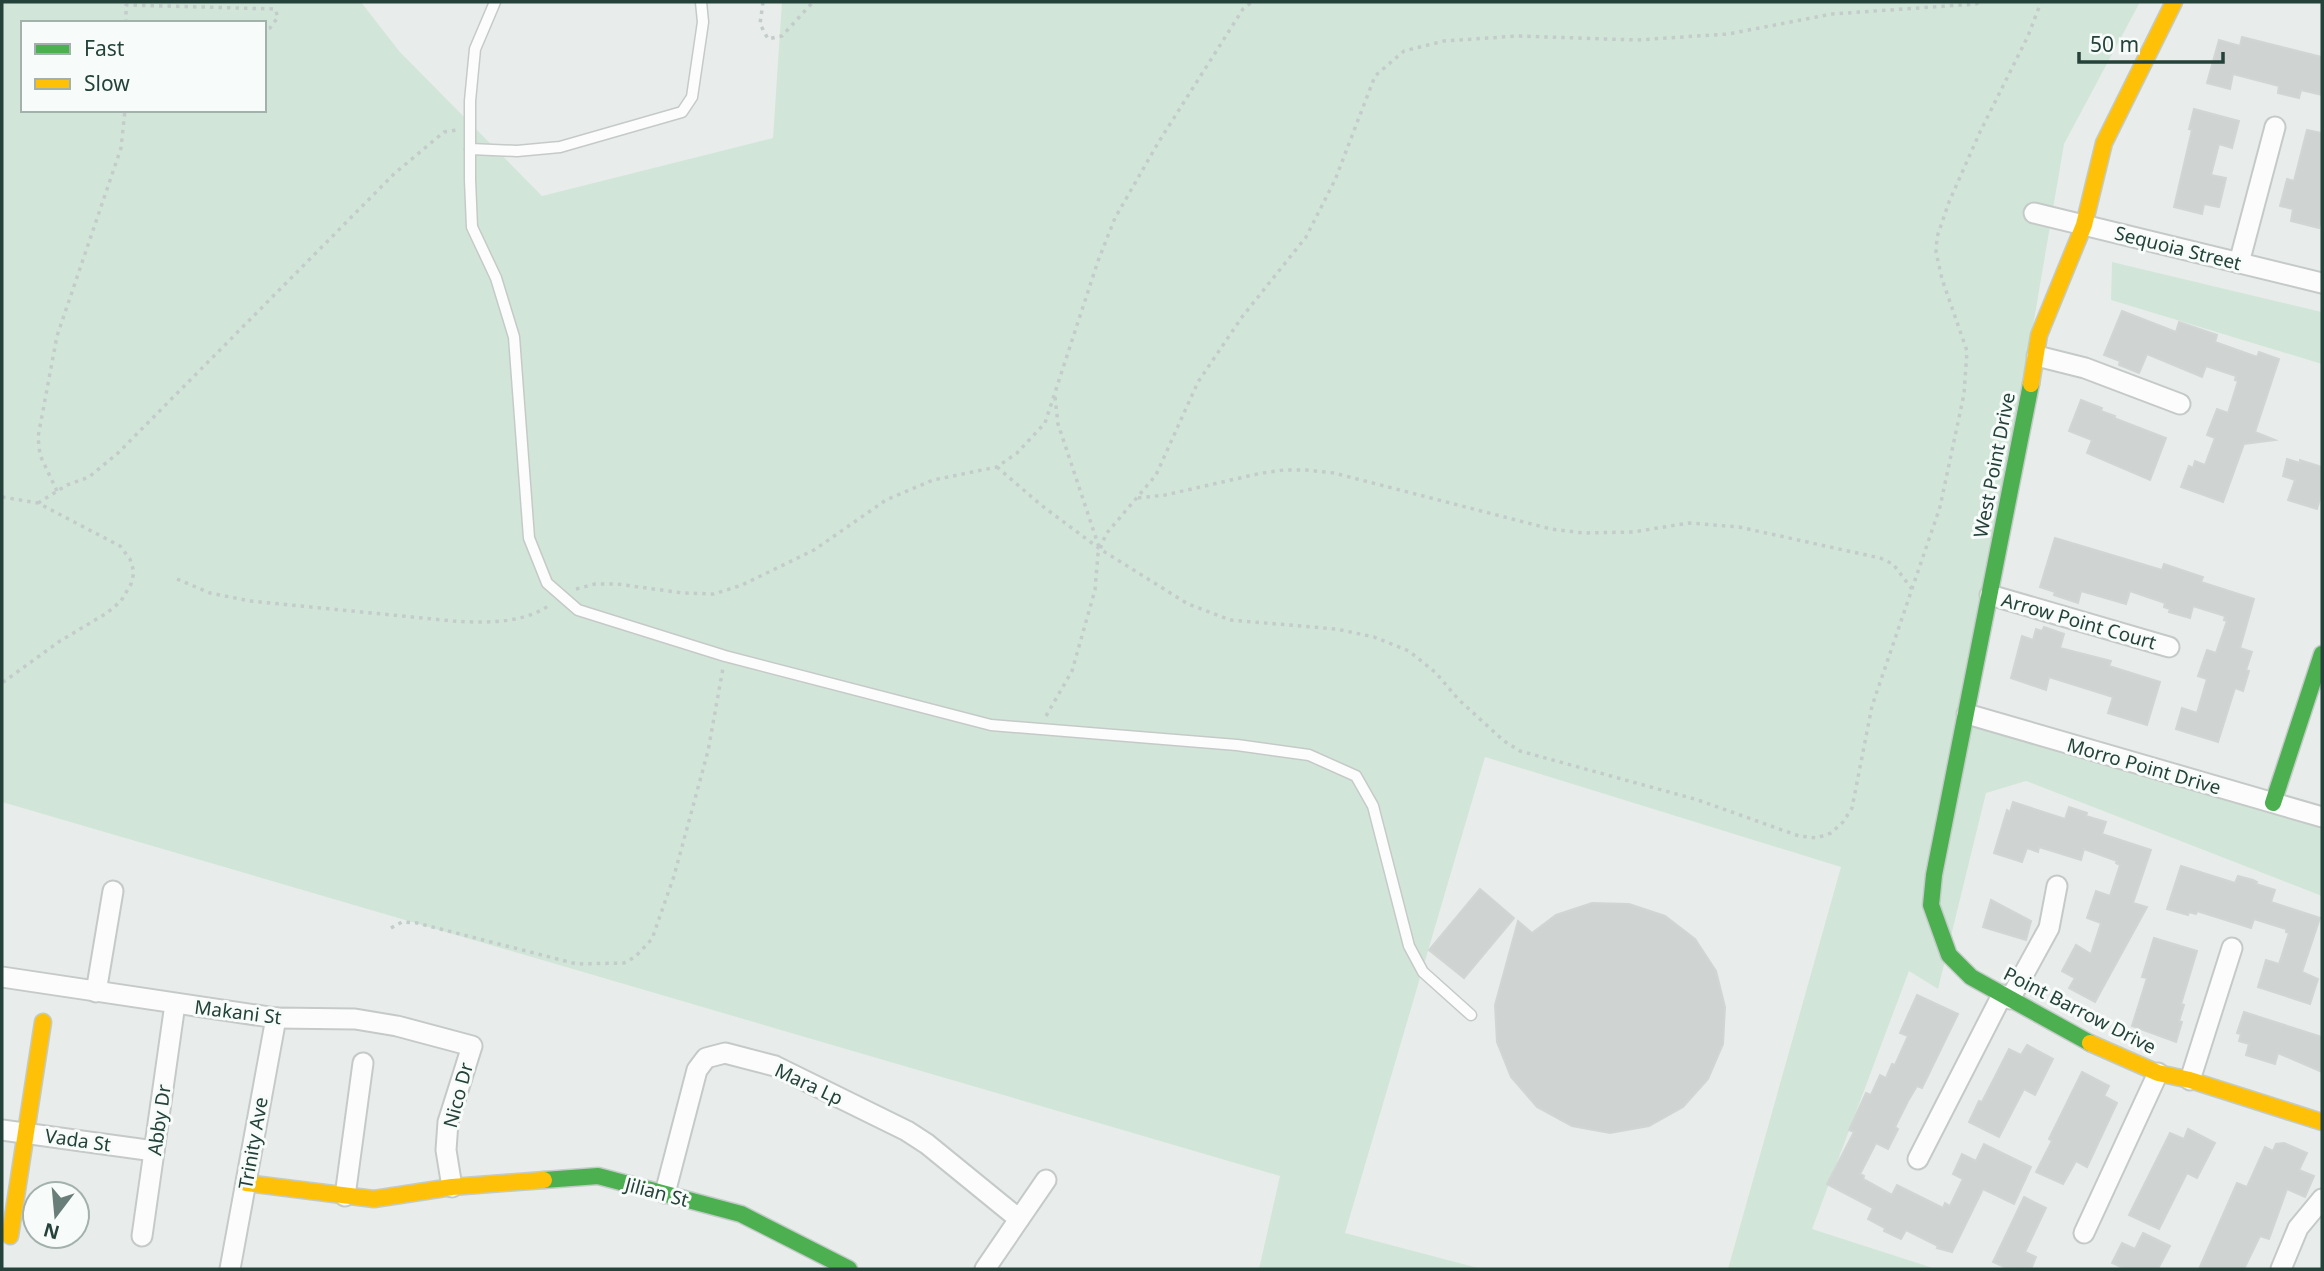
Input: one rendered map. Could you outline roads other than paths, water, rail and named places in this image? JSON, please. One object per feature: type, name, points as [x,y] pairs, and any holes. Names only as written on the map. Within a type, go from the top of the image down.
[{"type":"street","name":"West Point Drive","points":[[1950,955],[1931,905],[1934,875],[2038,356],[2039,335],[2084,225],[2104,143],[2174,2]]},
{"type":"street","points":[[2239,263],[2275,127]]},
{"type":"street","name":"Sequoia Street","points":[[2034,213],[2322,283]]},
{"type":"street","points":[[2038,356],[2085,368],[2180,404]]},
{"type":"street","name":"Arrow Point Court","points":[[1990,594],[2169,647]]},
{"type":"street","points":[[2273,803],[2318,684],[2322,654]]},
{"type":"street","name":"Morro Point Drive","points":[[1967,714],[2322,817]]},
{"type":"street","points":[[1918,1159],[2006,997],[2049,928],[2057,886]]},
{"type":"street","points":[[96,992],[113,891]]},
{"type":"street","points":[[2190,1080],[2232,948]]},
{"type":"street","name":"Point Barrow Drive","points":[[1950,955],[1971,976],[2091,1044],[2158,1073],[2190,1080],[2322,1122]]},
{"type":"street","name":"Makani St","points":[[2,977],[276,1017],[355,1019],[397,1026],[472,1046]]},
{"type":"street","name":"Abby Dr","points":[[142,1236],[175,1004]]},
{"type":"street","name":"Trinity Ave","points":[[230,1269],[276,1017]]},
{"type":"street","points":[[10,1236],[43,1022]]},
{"type":"street","name":"Nico Dr","points":[[452,1187],[446,1150],[448,1122],[472,1046]]},
{"type":"street","name":"Mara Lp","points":[[665,1193],[697,1070],[704,1060],[712,1055],[728,1053],[775,1066],[912,1134],[1019,1219]]},
{"type":"street","points":[[345,1196],[363,1063]]},
{"type":"street","points":[[2084,1233],[2158,1073]]},
{"type":"street","name":"Vada St","points":[[2,1130],[154,1151]]},
{"type":"street","name":"Jilian St","points":[[246,1183],[374,1199],[452,1187],[598,1176],[741,1214],[849,1269]]},
{"type":"street","points":[[985,1269],[1046,1180]]},
{"type":"street","points":[[2281,1269],[2298,1228],[2322,1199]]},
{"type":"lane","points":[[495,2],[475,49],[470,129],[472,227],[496,278],[514,337],[529,538],[547,583],[578,610],[725,656],[991,725],[1237,745],[1309,755],[1356,776],[1373,806],[1409,946],[1423,972],[1471,1015]]},
{"type":"lane","points":[[470,149],[517,151],[560,147],[682,112],[691,97],[704,22],[701,2]]}]
